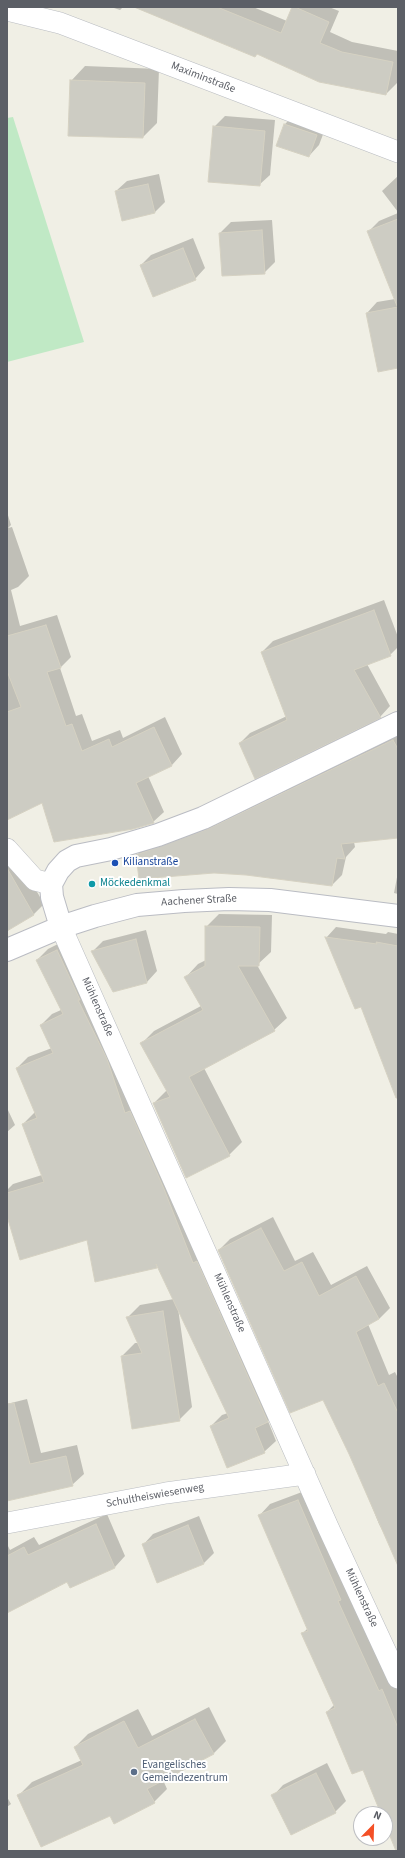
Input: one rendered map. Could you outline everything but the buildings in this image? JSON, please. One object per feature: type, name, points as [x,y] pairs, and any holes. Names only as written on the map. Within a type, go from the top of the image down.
[{"type":"street","name":"Maximinstraße","points":[[7,10],[60,23],[398,152]]},
{"type":"street","points":[[61,927],[52,896],[51,884],[58,871],[67,861],[76,856],[111,849],[144,839],[203,818],[398,723]]},
{"type":"street","points":[[7,849],[34,880],[51,884]]},
{"type":"street","name":"Aachener Straße","points":[[7,950],[61,927],[137,905],[229,899],[278,901],[398,916]]},
{"type":"street","name":"Mühlenstraße","points":[[61,927],[305,1474],[398,1678]]},
{"type":"street","name":"Schultheiswiesenweg","points":[[7,1523],[166,1493],[305,1474]]},
{"type":"green space","points":[[13,117],[84,342],[7,362],[7,118]]},
{"type":"place","name":"Kilianstraße","points":[[115,863]]},
{"type":"place","name":"Möckedenkmal","points":[[92,884]]},
{"type":"place","name":"Evangelisches Gemeindezentrum","points":[[134,1772]]}]
